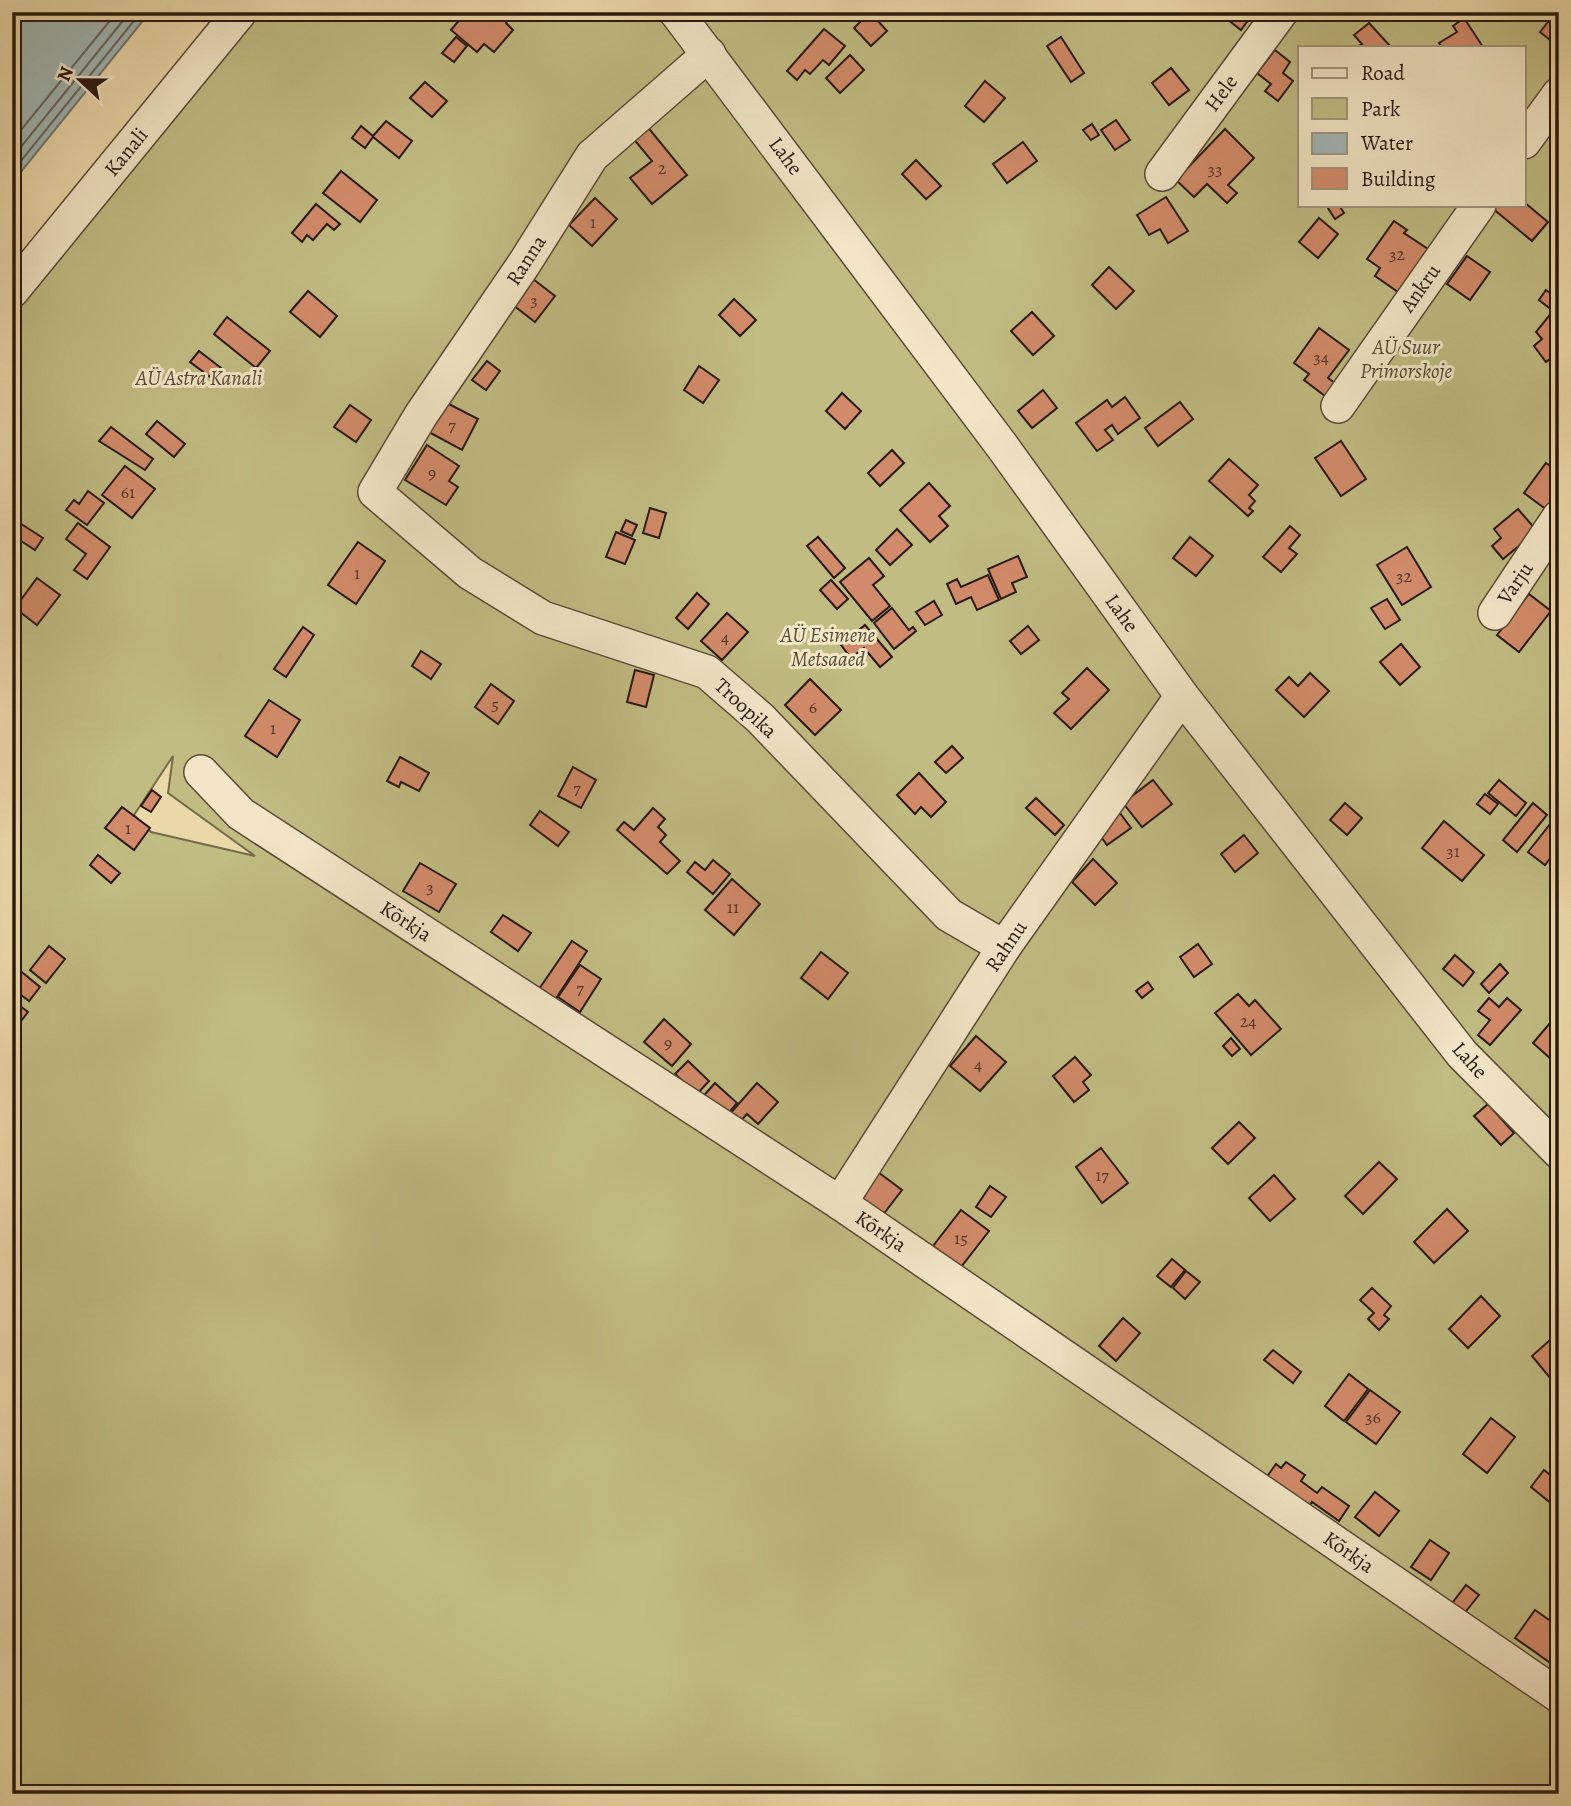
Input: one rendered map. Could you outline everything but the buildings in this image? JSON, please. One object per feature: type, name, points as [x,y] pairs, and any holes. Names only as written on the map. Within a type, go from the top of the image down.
[{"type":"street","name":"Kanali","points":[[12,291],[240,12]]},
{"type":"street","name":"Lahe","points":[[676,12],[1002,446],[1182,696],[1462,1054],[1559,1152]]},
{"type":"street","name":"Hele","points":[[1162,174],[1281,12]]},
{"type":"street","name":"Ranna","points":[[375,492],[421,415],[524,264],[593,156],[709,54]]},
{"type":"street","points":[[1526,139],[1559,94]]},
{"type":"street","name":"Ankru","points":[[1338,406],[1478,206]]},
{"type":"street","name":"Troopika","points":[[375,492],[470,573],[543,618],[706,672],[760,718],[949,915],[1004,947]]},
{"type":"street","name":"Varju","points":[[1495,613],[1559,517]]},
{"type":"street","name":"Rahnu","points":[[840,1203],[1004,947],[1182,696]]},
{"type":"street","name":"Kõrkja","points":[[201,772],[241,814],[840,1203],[1559,1696]]},
{"type":"green space","points":[[257,12],[1559,12],[1559,1794],[12,1794],[12,312]],"holes":[[[173,756],[168,793],[255,856],[151,832],[134,815]]]},
{"type":"water","points":[[12,12],[150,12],[12,183]]},
{"type":"park label","name":"AÜ Suur Primorskoje","points":[[1406,359]]},
{"type":"park label","name":"AÜ Astra Kanali","points":[[199,378]]},
{"type":"park label","name":"AÜ Esimene Metsaaed","points":[[828,647]]}]
